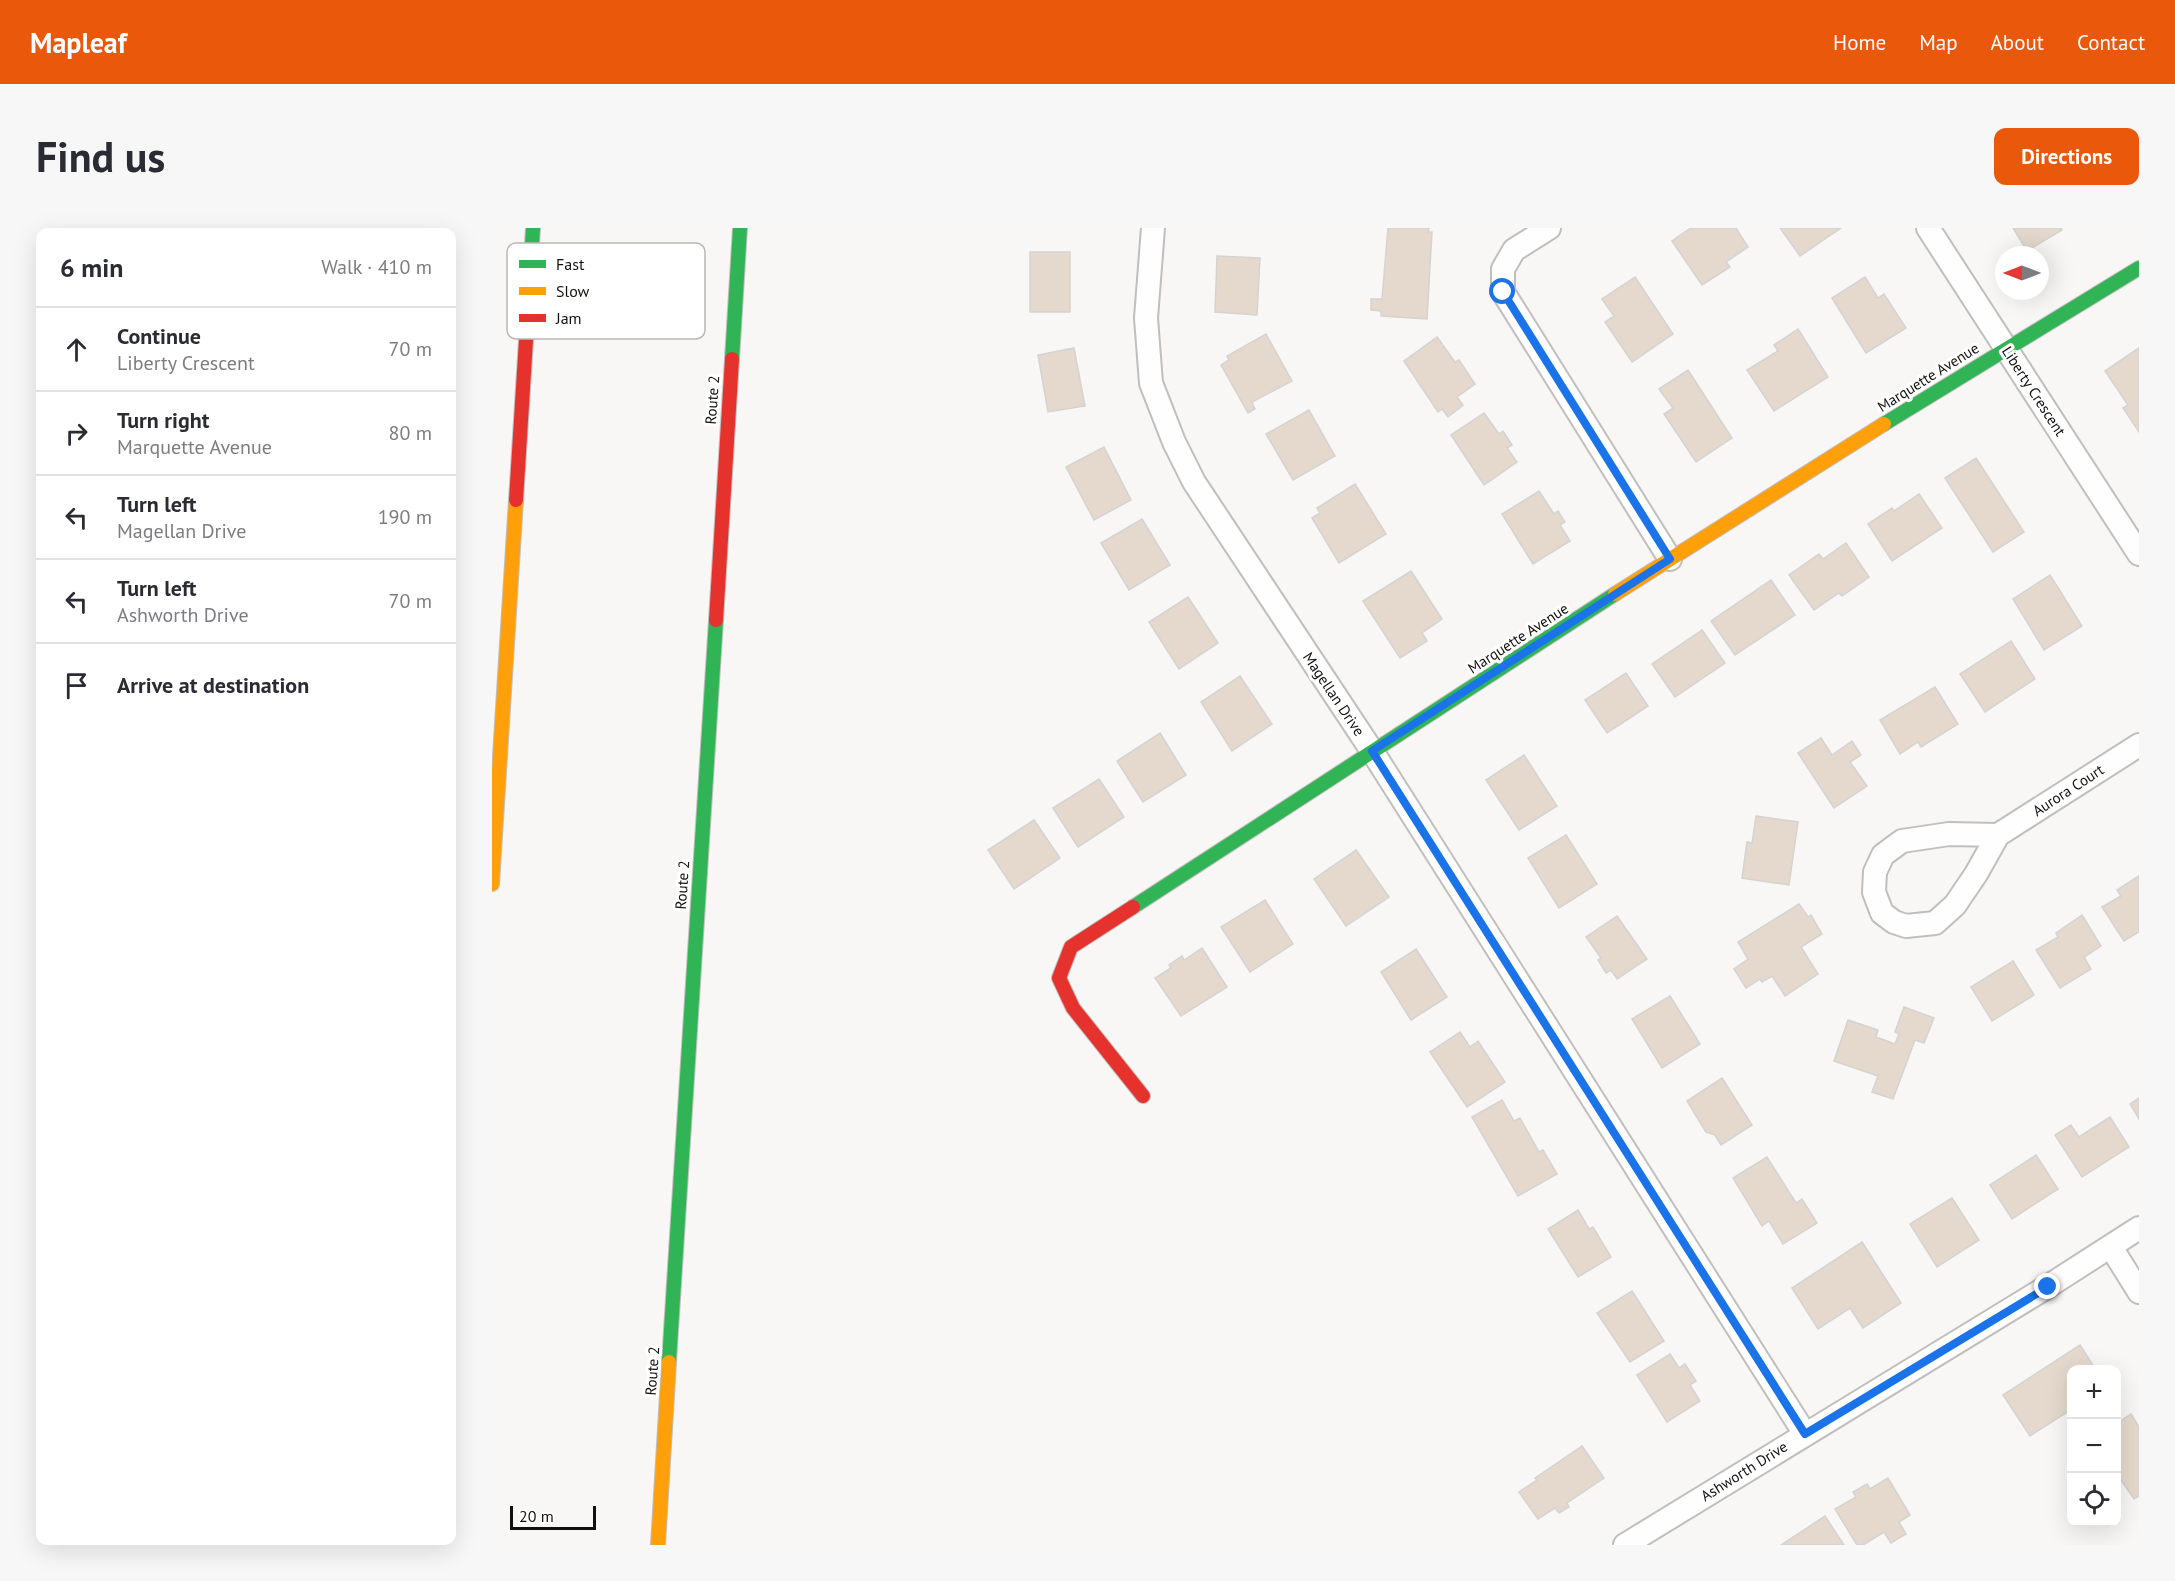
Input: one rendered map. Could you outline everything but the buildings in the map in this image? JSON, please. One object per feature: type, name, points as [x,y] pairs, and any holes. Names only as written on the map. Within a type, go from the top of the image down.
[{"type":"main road","points":[[532,243],[533,228]]},
{"type":"main road","name":"Route 2","points":[[658,1545],[740,228]]},
{"type":"main road","name":"Marquette Avenue","points":[[1143,1096],[1072,1008],[1059,978],[1071,947],[1670,559],[2005,348],[2139,268]]},
{"type":"main road","points":[[492,884],[526,339]]},
{"type":"street","name":"Magellan Drive","points":[[1153,228],[1146,318],[1151,383],[1174,442],[1194,482],[1372,751],[1805,1434]]},
{"type":"street","points":[[1549,228],[1514,250],[1503,269],[1503,292],[1670,559]]},
{"type":"street","name":"Liberty Crescent","points":[[1928,228],[2139,554]]},
{"type":"street","name":"Aurora Court","points":[[1998,835],[1949,834],[1902,841],[1883,855],[1875,872],[1874,892],[1882,913],[1894,922],[1906,926],[1935,923],[1955,905],[1998,835],[2139,744]]},
{"type":"street","name":"Ashworth Drive","points":[[1625,1545],[2139,1228]]},
{"type":"street","points":[[2111,1247],[2139,1292]]},
{"type":"traffic: fast","points":[[532,243],[533,228]]},
{"type":"traffic: fast","points":[[732,359],[740,228]]},
{"type":"traffic: fast","points":[[1884,424],[2139,268]]},
{"type":"traffic: fast","points":[[1133,907],[1615,594]]},
{"type":"traffic: fast","points":[[669,1362],[716,620]]},
{"type":"traffic: slow","points":[[1615,594],[1884,424]]},
{"type":"traffic: slow","points":[[492,884],[516,500]]},
{"type":"traffic: slow","points":[[658,1545],[669,1362]]},
{"type":"traffic: jam","points":[[516,500],[526,339]]},
{"type":"traffic: jam","points":[[716,620],[732,359]]},
{"type":"traffic: jam","points":[[1133,907],[1071,947],[1059,978],[1073,1008],[1143,1096]]},
{"type":"route","points":[[1503,292],[1516,317],[1670,559],[1372,751],[1805,1434],[2048,1287]]}]
